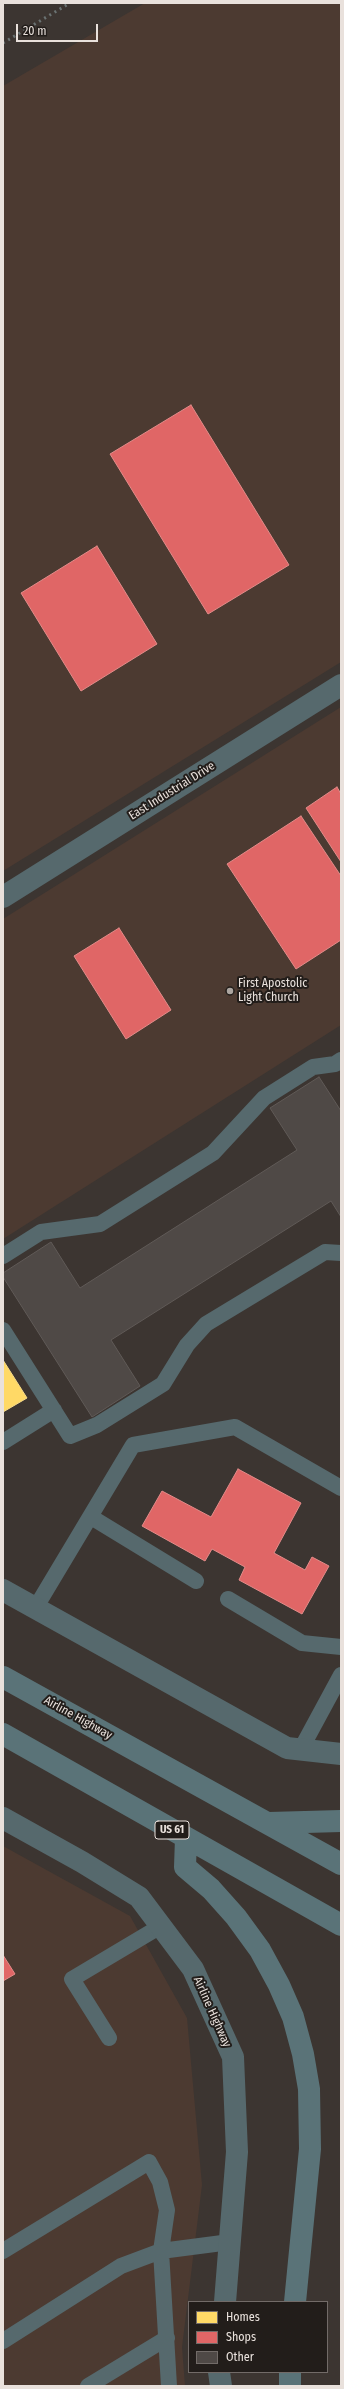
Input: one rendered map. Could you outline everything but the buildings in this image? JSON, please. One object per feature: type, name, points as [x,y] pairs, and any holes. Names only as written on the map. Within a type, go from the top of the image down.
[{"type":"highway","name":"Airline Highway","points":[[3,1677],[341,1864]]},
{"type":"highway","name":"US 61","points":[[3,1734],[341,1925]]},
{"type":"highway","points":[[268,1823],[341,1821]]},
{"type":"highway","points":[[186,1838],[185,1867],[211,1889],[232,1911],[260,1950],[279,1985],[293,2017],[303,2054],[309,2090],[310,2149],[295,2301]]},
{"type":"highway","points":[[290,2373],[290,2386]]},
{"type":"street","name":"East Industrial Drive","points":[[5,893],[341,685]]},
{"type":"street","points":[[3,1590],[287,1748],[341,1754]]},
{"type":"street","name":"Airline Highway","points":[[3,1818],[82,1862],[139,1897],[193,1969],[233,2057],[237,2152],[225,2301]]},
{"type":"street","points":[[219,2373],[220,2386]]},
{"type":"lane","points":[[3,1256],[41,1232],[100,1224],[213,1153],[264,1098],[313,1068],[339,1066]]},
{"type":"lane","points":[[3,1330],[70,1436],[97,1425],[163,1384],[188,1345],[206,1324],[325,1252],[341,1253]]},
{"type":"lane","points":[[3,1442],[54,1410]]},
{"type":"lane","points":[[36,1607],[91,1517],[133,1444],[235,1427],[341,1488]]},
{"type":"lane","points":[[91,1517],[196,1581]]},
{"type":"lane","points":[[228,1598],[302,1643],[341,1647]]},
{"type":"lane","points":[[301,1749],[341,1675]]},
{"type":"lane","points":[[109,2038],[72,1979],[160,1926]]},
{"type":"lane","points":[[3,2251],[149,2162],[160,2182],[167,2210],[161,2251],[169,2386]]},
{"type":"lane","points":[[3,2341],[121,2266],[161,2251],[230,2242]]},
{"type":"lane","points":[[88,2386],[167,2338]]},
{"type":"shaded area","points":[[145,3],[341,3],[341,662],[3,871],[3,86]]},
{"type":"shaded area","points":[[341,707],[341,1025],[3,1239],[3,919]]},
{"type":"shaded area","points":[[3,1846],[130,1916],[187,2018],[202,2185],[182,2347],[185,2386],[3,2386]]},
{"type":"railway","points":[[3,43],[70,3]]},
{"type":"place","name":"First Apostolic Light Church","points":[[230,991]]}]
